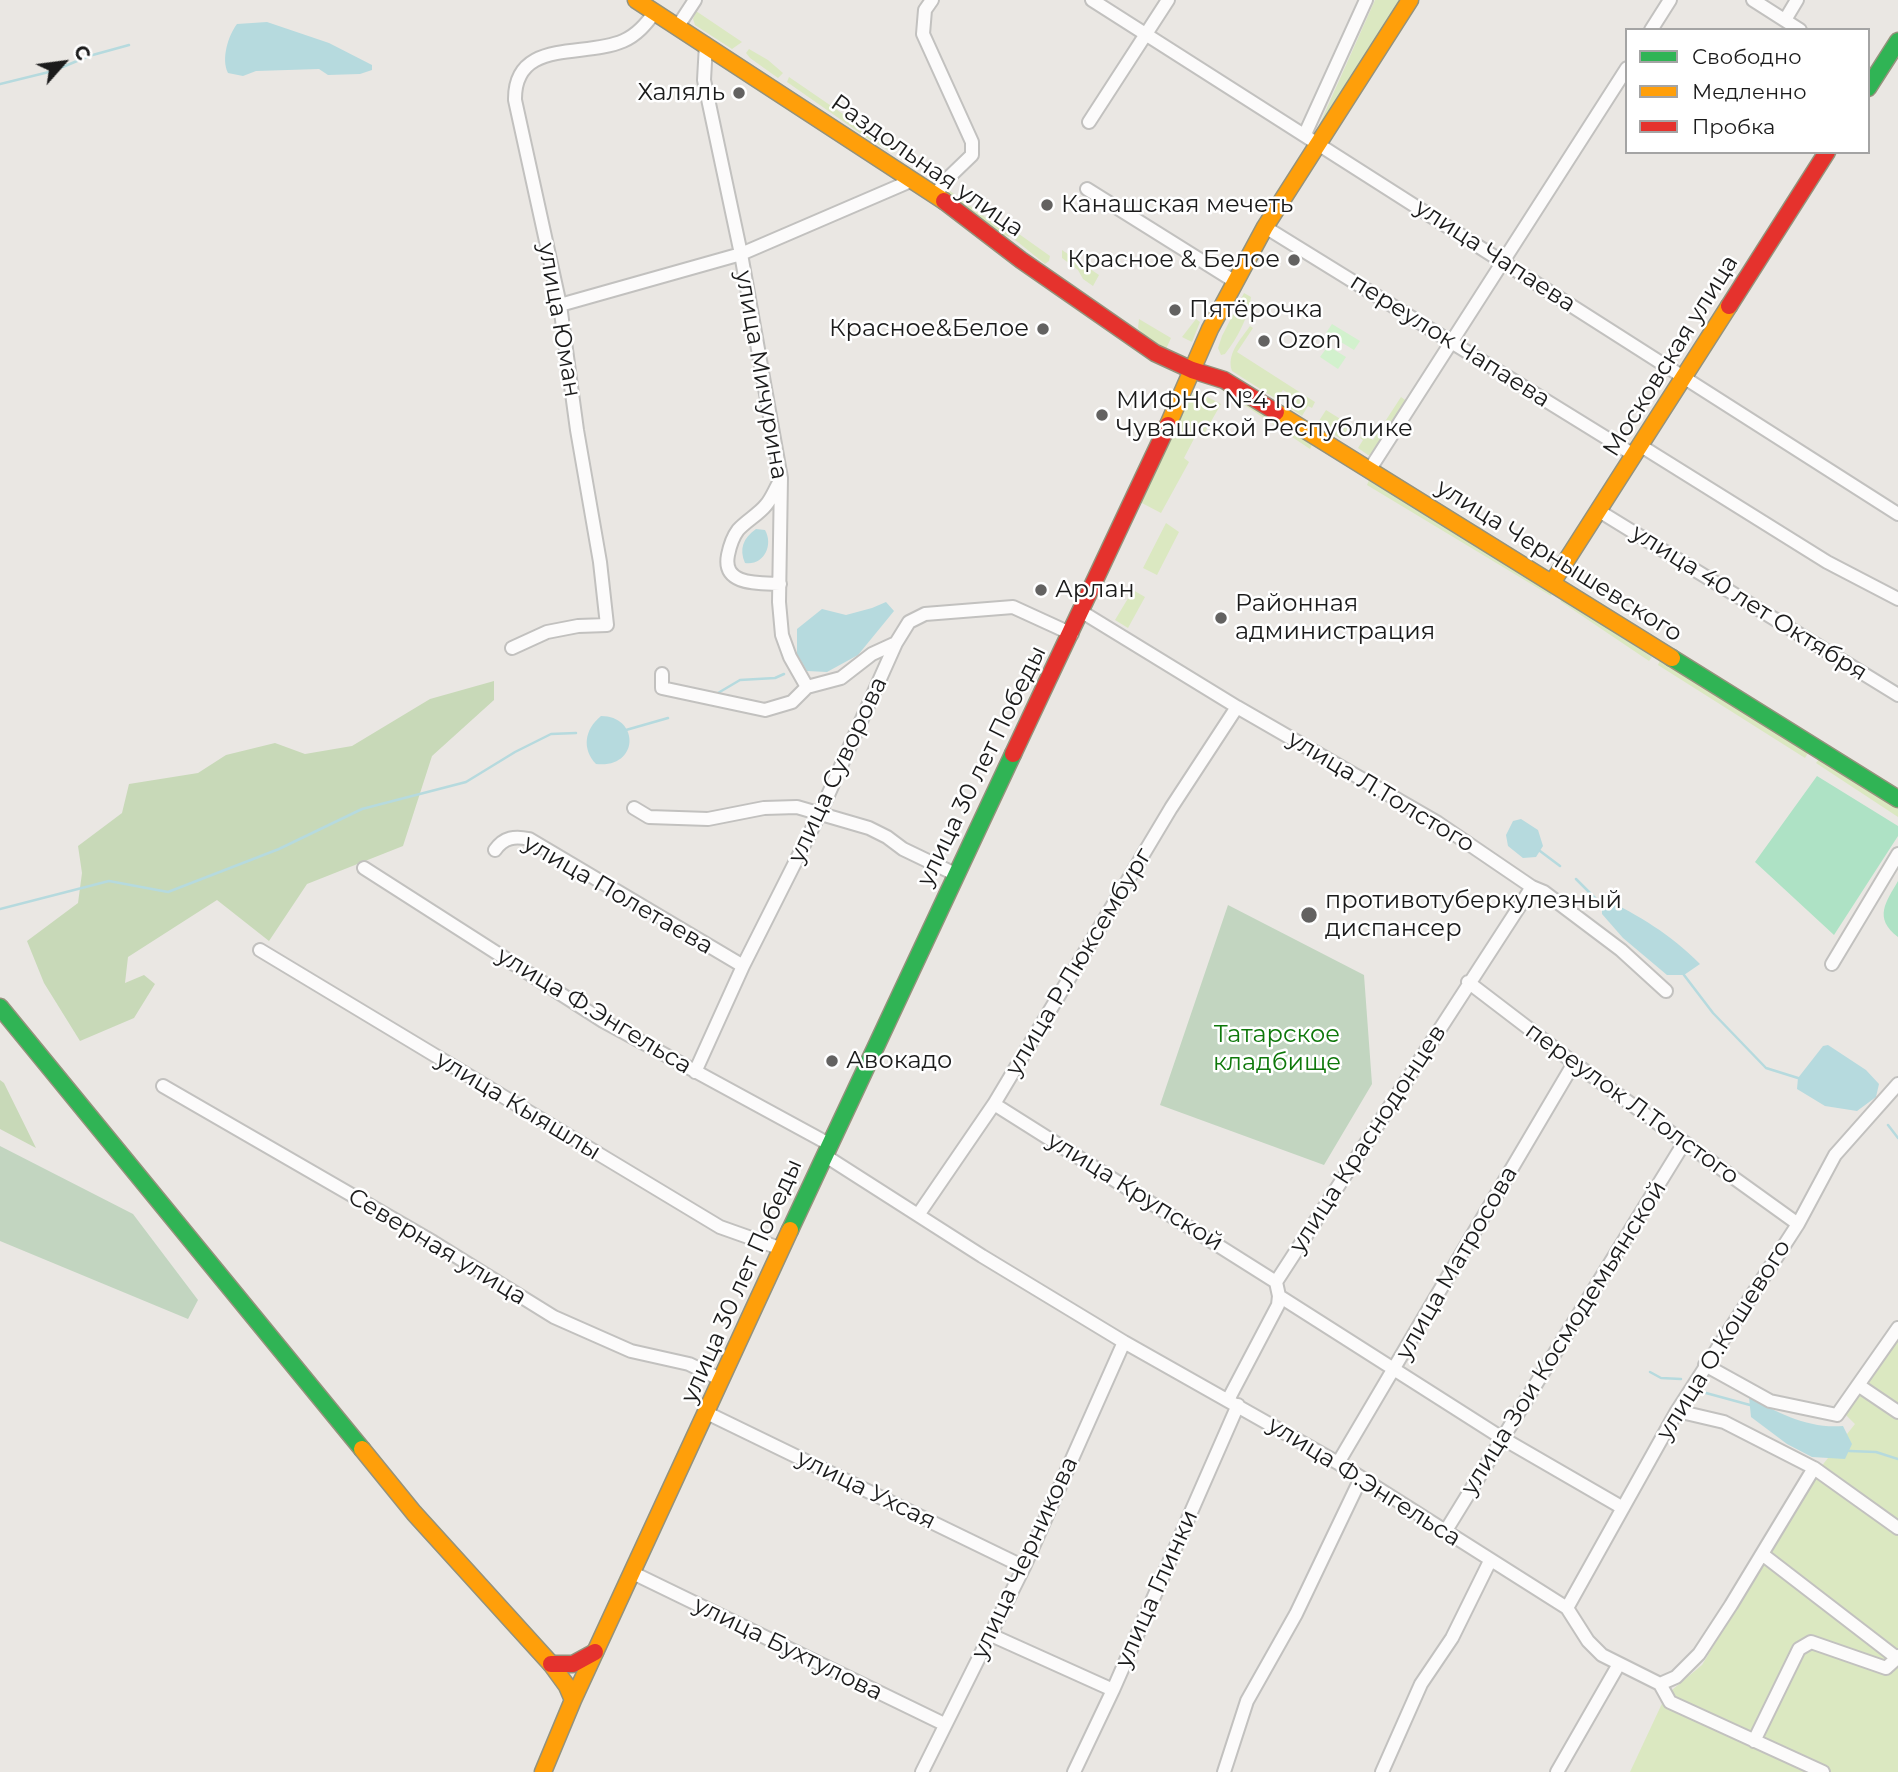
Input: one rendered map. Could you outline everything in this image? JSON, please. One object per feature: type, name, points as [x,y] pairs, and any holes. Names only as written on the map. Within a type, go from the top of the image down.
[{"type":"street","name":"Раздольная улица","points":[[636,0],[914,180],[1021,260],[1155,353],[1192,370]]},
{"type":"street","points":[[678,26],[695,0]]},
{"type":"street","name":"улица Чапаева","points":[[1092,0],[1898,513]]},
{"type":"street","points":[[1089,122],[1168,0]]},
{"type":"street","name":"улица 30 лет Победы","points":[[573,1700],[955,874],[1072,634],[1234,281],[1311,138],[1366,0]]},
{"type":"street","name":"улица 30 лет Победы","points":[[1311,138],[1410,0]]},
{"type":"street","points":[[1652,28],[1670,0]]},
{"type":"street","points":[[1753,0],[1797,28]]},
{"type":"street","points":[[1785,20],[1797,0]]},
{"type":"street","points":[[929,5],[923,34],[972,142],[972,155],[945,181],[936,195]]},
{"type":"street","name":"улица Юман","points":[[512,648],[547,632],[607,625],[600,562],[577,430],[560,305],[515,100],[515,85],[525,66],[536,60],[550,55],[611,46],[637,33],[655,12]]},
{"type":"street","points":[[1871,80],[1898,41]]},
{"type":"street","name":"улица Мичурина","points":[[706,44],[704,80],[741,254],[781,478],[782,635],[790,657],[807,687]]},
{"type":"street","points":[[1370,470],[1625,71]]},
{"type":"street","name":"Московская улица","points":[[1552,583],[1826,154]]},
{"type":"street","points":[[560,305],[741,254],[914,180]]},
{"type":"street","points":[[1087,189],[1234,281]]},
{"type":"street","name":"переулок Чапаева","points":[[1265,227],[1451,342],[1827,562],[1898,599]]},
{"type":"street","name":"улица Чернышевского","points":[[1192,370],[1224,380],[1898,799]]},
{"type":"street","points":[[780,584],[738,580],[730,572],[727,563],[732,540],[751,517],[766,506],[781,478]]},
{"type":"street","name":"улица 40 лет Октября","points":[[1599,511],[1898,695]]},
{"type":"street","name":"улица Суворова","points":[[695,1072],[743,966],[820,813],[896,642],[909,622],[925,614],[1013,607],[1072,634]]},
{"type":"street","name":"улица Л.Толстого","points":[[1082,612],[1237,707],[1438,823],[1532,887],[1544,892],[1622,950],[1667,991]]},
{"type":"street","points":[[662,674],[663,688],[765,710],[792,702],[807,687],[841,678],[872,654],[896,642]]},
{"type":"street","name":"улица Р.Люксембург","points":[[918,1215],[994,1104],[1171,808],[1237,707]]},
{"type":"street","points":[[634,808],[649,817],[708,819],[775,807],[797,807],[869,828],[887,836],[903,849],[955,874]]},
{"type":"street","name":"улица Полетаева","points":[[495,850],[507,839],[517,836],[529,839],[743,966]]},
{"type":"street","points":[[1832,964],[1898,854]]},
{"type":"street","name":"улица Ф.Энгельса","points":[[365,868],[603,1021],[827,1150],[918,1215],[1124,1342],[1338,1463],[1567,1608],[1588,1641],[1602,1655],[1660,1684]]},
{"type":"street","name":"улица Краснодонцев","points":[[1276,1282],[1532,887]]},
{"type":"street","name":"улица Кыяшлы","points":[[260,950],[720,1227],[782,1249]]},
{"type":"street","name":"переулок Л.Толстого","points":[[1468,982],[1574,1063],[1798,1224]]},
{"type":"street","points":[[0,1007],[414,1513],[551,1664],[567,1686],[573,1700],[542,1772]]},
{"type":"street","name":"улица Матросова","points":[[1338,1463],[1574,1063]]},
{"type":"street","name":"улица О.Кошевого","points":[[1567,1608],[1677,1411],[1798,1224],[1835,1155],[1898,1084]]},
{"type":"street","name":"Северная улица","points":[[163,1086],[433,1242],[554,1317],[631,1351],[689,1364],[723,1380]]},
{"type":"street","name":"улица Крупской","points":[[994,1104],[1276,1282]]},
{"type":"street","name":"улица Зои Космодемьянской","points":[[1445,1532],[1684,1143]]},
{"type":"street","points":[[1233,1402],[1278,1305],[1276,1282]]},
{"type":"street","points":[[1279,1296],[1396,1368],[1502,1438],[1623,1508]]},
{"type":"street","points":[[1705,1365],[1770,1401],[1838,1415],[1898,1328]]},
{"type":"street","name":"улица Черникова","points":[[922,1772],[1024,1567],[1124,1342]]},
{"type":"street","points":[[1858,1385],[1898,1412]]},
{"type":"street","name":"улица Глинки","points":[[1074,1772],[1113,1690],[1233,1402]]},
{"type":"street","points":[[1677,1411],[1724,1422],[1814,1468],[1898,1528]]},
{"type":"street","name":"улица Ухсая","points":[[708,1413],[1024,1567]]},
{"type":"street","points":[[1814,1468],[1699,1654],[1676,1677],[1660,1684],[1670,1702],[1823,1772]]},
{"type":"street","points":[[1224,1772],[1247,1701],[1296,1614],[1361,1478]]},
{"type":"street","points":[[1754,1741],[1798,1649],[1811,1642],[1886,1668],[1897,1657],[1762,1555]]},
{"type":"street","points":[[1382,1772],[1421,1684],[1452,1638],[1490,1561]]},
{"type":"street","name":"улица Бухтулова","points":[[633,1573],[944,1724]]},
{"type":"street","points":[[991,1635],[1113,1690]]},
{"type":"street","points":[[551,1664],[573,1664],[595,1653]]},
{"type":"street","points":[[1557,1772],[1619,1664]]},
{"type":"green space","points":[[1375,0],[1402,0],[1317,130]]},
{"type":"green space","points":[[696,11],[742,42],[732,49],[695,25],[693,19]]},
{"type":"green space","points":[[749,49],[783,73],[778,78],[750,58],[746,53]]},
{"type":"green space","points":[[789,77],[897,151],[893,153],[867,138],[787,82]]},
{"type":"green space","points":[[946,188],[1001,229],[1012,233],[1009,237],[1000,233],[947,193]]},
{"type":"green space","points":[[1019,234],[1050,256],[1049,261],[1045,264],[1015,240]]},
{"type":"green space","points":[[1062,250],[1099,275],[1093,286],[1062,258]]},
{"type":"green space","points":[[1244,293],[1251,297],[1245,319],[1225,354],[1221,355],[1218,348],[1222,336]]},
{"type":"green space","points":[[1139,319],[1171,338],[1166,349],[1145,336],[1138,328]]},
{"type":"green space","points":[[1196,319],[1200,322],[1192,342],[1182,337]]},
{"type":"green space","points":[[1332,324],[1360,341],[1354,350],[1326,333]]},
{"type":"green space","points":[[1250,326],[1253,328],[1237,352],[1315,402],[1312,408],[1308,406],[1302,416],[1290,408],[1296,398],[1283,390],[1276,399],[1232,371],[1233,353]]},
{"type":"green space","points":[[1328,346],[1346,357],[1338,369],[1320,357]]},
{"type":"green space","points":[[1225,387],[1312,445],[1310,449],[1222,390]]},
{"type":"green space","points":[[1198,392],[1221,404],[1205,432],[1198,431],[1184,458],[1189,462],[1161,513],[1140,502],[1193,393]]},
{"type":"green space","points":[[1401,397],[1408,402],[1372,455],[1368,455],[1358,448],[1363,440],[1360,438],[1363,433],[1373,440]]},
{"type":"green space","points":[[1326,410],[1350,425],[1341,439],[1317,424]]},
{"type":"green space","points":[[1369,480],[1553,592],[1551,596],[1367,485]]},
{"type":"green space","points":[[1166,523],[1179,532],[1157,575],[1143,568]]},
{"type":"green space","points":[[1133,590],[1145,597],[1128,628],[1115,620]]},
{"type":"green space","points":[[1563,598],[1652,657],[1649,661],[1560,601]]},
{"type":"green space","points":[[1661,658],[1808,753],[1805,758],[1658,665]]},
{"type":"green space","points":[[494,681],[494,700],[432,756],[403,846],[307,884],[269,941],[217,900],[128,957],[125,983],[144,975],[155,984],[134,1018],[80,1041],[44,983],[27,941],[78,903],[82,873],[78,846],[122,813],[129,784],[198,773],[226,755],[275,743],[305,754],[352,746],[430,699]]},
{"type":"green space","points":[[1819,759],[1898,809],[1898,817],[1816,763]]},
{"type":"green space","points":[[1817,776],[1898,826],[1898,836],[1834,935],[1755,862]]},
{"type":"green space","points":[[1898,881],[1898,937],[1886,923],[1884,910]]},
{"type":"green space","name":"Татарское кладбище","points":[[1228,905],[1364,975],[1372,1084],[1324,1165],[1160,1105]]},
{"type":"green space","points":[[0,1080],[4,1083],[36,1148],[0,1129]]},
{"type":"green space","points":[[0,1146],[133,1214],[198,1300],[188,1319],[0,1241]]},
{"type":"green space","points":[[1898,1336],[1898,1772],[1630,1772],[1666,1695],[1702,1665],[1824,1463],[1855,1424],[1844,1413]]},
{"type":"water","points":[[267,22],[329,43],[372,65],[372,70],[360,74],[328,75],[319,69],[256,71],[243,76],[228,73],[226,48],[237,24]]},
{"type":"water","points":[[756,529],[765,530],[767,548],[762,558],[745,563],[743,544]]},
{"type":"water","points":[[886,602],[894,611],[858,655],[827,672],[807,671],[797,654],[797,629],[822,609],[846,615]]},
{"type":"water","points":[[601,716],[614,718],[623,724],[630,742],[621,759],[596,764],[588,752],[587,740],[591,727]]},
{"type":"water","points":[[1521,819],[1538,830],[1543,846],[1536,857],[1523,858],[1508,846],[1506,835],[1513,821]]},
{"type":"water","points":[[1602,897],[1654,926],[1700,964],[1684,975],[1667,975],[1623,938],[1602,914]]},
{"type":"water","points":[[1828,1045],[1866,1070],[1879,1084],[1876,1097],[1857,1111],[1825,1106],[1797,1089],[1798,1078],[1823,1046]]},
{"type":"water","points":[[1749,1397],[1806,1422],[1843,1426],[1852,1444],[1845,1459],[1812,1457],[1787,1444],[1751,1417]]},
{"type":"waterway","points":[[0,84],[53,71],[89,56],[129,45]]},
{"type":"waterway","points":[[718,693],[740,680],[775,678],[784,674]]},
{"type":"waterway","points":[[626,730],[668,718]]},
{"type":"waterway","points":[[0,909],[109,881],[168,892],[279,849],[362,809],[466,782],[551,734],[576,733]]},
{"type":"waterway","points":[[1540,851],[1560,866]]},
{"type":"waterway","points":[[1576,879],[1602,905]]},
{"type":"waterway","points":[[1684,975],[1713,1013],[1766,1068],[1798,1078]]},
{"type":"waterway","points":[[1888,1125],[1898,1138]]},
{"type":"waterway","points":[[1650,1372],[1661,1378],[1681,1379]]},
{"type":"waterway","points":[[1706,1393],[1750,1405]]},
{"type":"waterway","points":[[1849,1451],[1876,1452],[1898,1459]]},
{"type":"traffic: fast","points":[[1870,85],[1898,41]]},
{"type":"traffic: fast","points":[[1672,658],[1898,799]]},
{"type":"traffic: fast","points":[[790,1230],[1013,754]]},
{"type":"traffic: fast","points":[[0,1007],[362,1449]]},
{"type":"traffic: slow","points":[[636,0],[944,201]]},
{"type":"traffic: slow","points":[[1168,425],[1210,329],[1265,227],[1410,0]]},
{"type":"traffic: slow","points":[[1552,583],[1729,306]]},
{"type":"traffic: slow","points":[[1276,412],[1672,658]]},
{"type":"traffic: slow","points":[[543,1772],[573,1700],[790,1230]]},
{"type":"traffic: slow","points":[[362,1449],[414,1513],[551,1664],[567,1686],[573,1700]]},
{"type":"traffic: jam","points":[[1729,306],[1826,154]]},
{"type":"traffic: jam","points":[[944,201],[1021,260],[1155,353],[1192,370],[1224,380],[1276,412]]},
{"type":"traffic: jam","points":[[1013,754],[1168,425]]},
{"type":"traffic: jam","points":[[551,1664],[573,1664],[595,1652]]},
{"type":"place","name":"Халяль","points":[[739,93]]},
{"type":"place","name":"Канашская мечеть","points":[[1047,205]]},
{"type":"place","name":"Красное & Белое","points":[[1294,260]]},
{"type":"place","name":"Пятёрочка","points":[[1175,310]]},
{"type":"place","name":"Красное&Белое","points":[[1043,329]]},
{"type":"place","name":"Ozon","points":[[1264,341]]},
{"type":"place","name":"МИФНС №4 по Чувашской Республике","points":[[1102,415]]},
{"type":"place","name":"Арлан","points":[[1041,590]]},
{"type":"place","name":"Районная администрация","points":[[1221,618]]},
{"type":"place","name":"противотуберкулезный диспансер","points":[[1309,915]]},
{"type":"place","name":"Авокадо","points":[[832,1061]]}]
